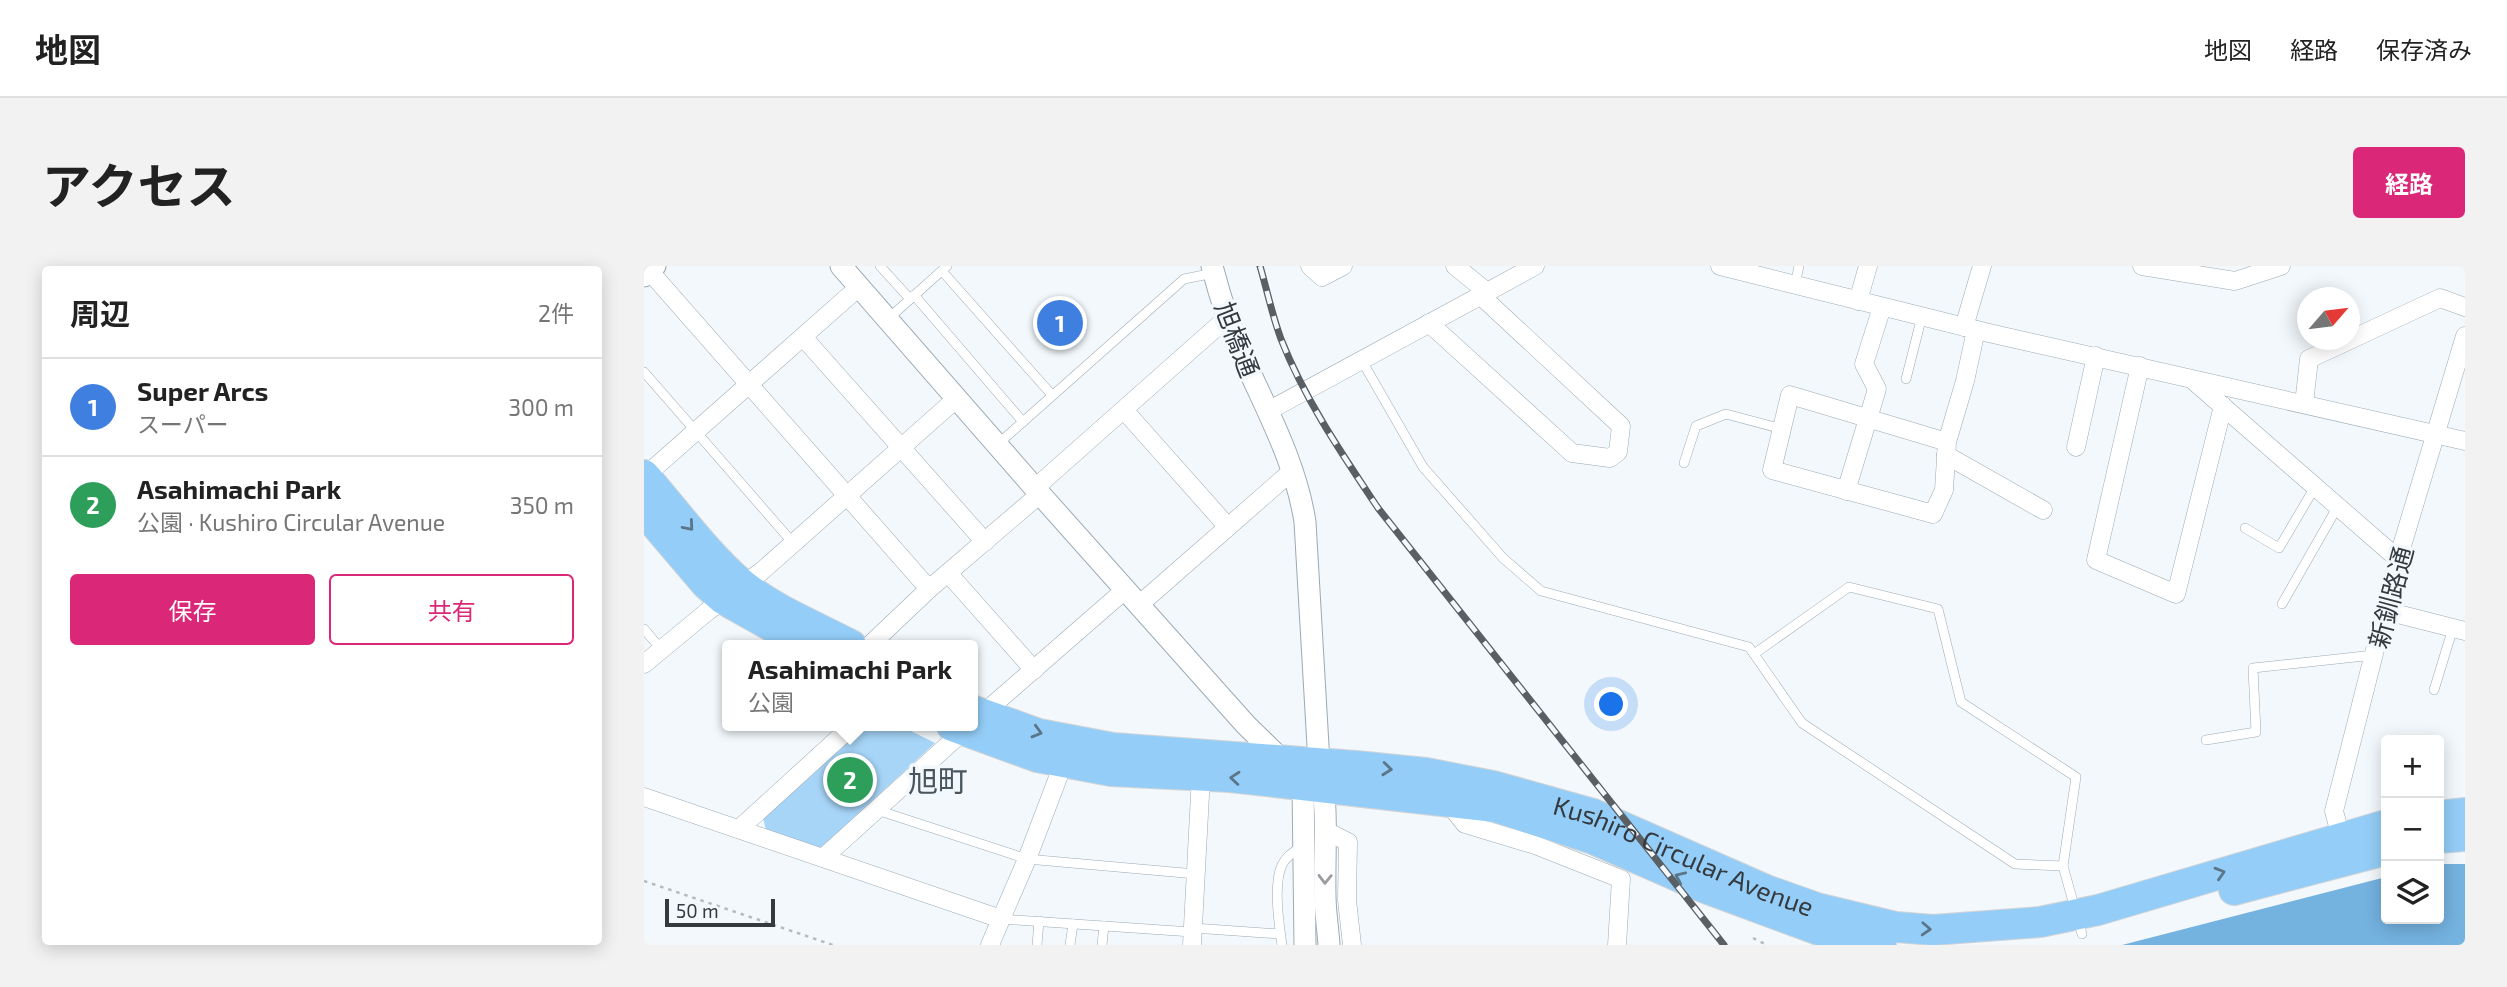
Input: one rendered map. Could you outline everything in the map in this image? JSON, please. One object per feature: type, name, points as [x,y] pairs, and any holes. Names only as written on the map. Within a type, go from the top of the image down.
[{"type":"highway","points":[[644,476],[726,569],[733,592],[797,640]]},
{"type":"highway","points":[[644,511],[706,584],[771,602],[842,640]]},
{"type":"highway","name":"Kushiro Circular Avenue","points":[[978,724],[1040,734],[1068,752],[1111,771],[1201,776],[1426,773],[1493,786],[1593,814],[1766,890],[1817,908],[1896,927],[1933,930],[2040,922],[2079,924]]},
{"type":"highway","name":"Kushiro Circular Avenue","points":[[1068,752],[1113,748],[1307,774],[1495,807],[1593,839],[1705,888],[1835,936],[1881,945]]},
{"type":"highway","points":[[2444,815],[2465,813]]},
{"type":"highway","name":"Kushiro Circular Avenue","points":[[2022,945],[2079,924],[2344,849],[2381,828]]},
{"type":"highway","points":[[2444,838],[2465,836]]},
{"type":"highway","name":"Kushiro Circular Avenue","points":[[2344,849],[2381,850]]},
{"type":"street","points":[[1310,266],[1322,277],[1343,266]]},
{"type":"street","points":[[1429,323],[1572,453],[1610,458],[1618,452],[1622,426],[1455,266]]},
{"type":"street","points":[[1268,411],[1535,266]]},
{"type":"street","points":[[1858,301],[1868,266]]},
{"type":"street","points":[[1982,266],[1970,328],[1965,381],[1947,449],[1944,490],[1933,514],[1772,470],[1790,395],[1867,418],[1947,449],[2043,510]]},
{"type":"street","points":[[2142,266],[2235,281],[2281,266]]},
{"type":"street","points":[[1733,268],[1970,328],[2465,441]]},
{"type":"street","points":[[648,270],[929,589]]},
{"type":"street","name":"旭橋通","points":[[1213,270],[1242,355],[1301,494],[1305,522],[1307,774]]},
{"type":"street","points":[[644,476],[803,337],[851,275],[956,399],[1246,725],[1307,774],[1326,831],[1325,895],[1329,945]]},
{"type":"street","points":[[2304,404],[2309,359],[2440,298],[2465,307]]},
{"type":"street","points":[[1846,491],[1877,389],[1864,365],[1882,307]]},
{"type":"street","points":[[875,640],[1228,317]]},
{"type":"street","name":"新釧路通","points":[[2344,849],[2334,811],[2398,559],[2465,336]]},
{"type":"street","points":[[803,337],[985,542]]},
{"type":"street","points":[[2076,447],[2096,356]]},
{"type":"street","points":[[2140,366],[2096,560],[2176,594],[2224,407]]},
{"type":"street","points":[[2193,380],[2398,559]]},
{"type":"street","points":[[644,664],[793,543],[956,399]]},
{"type":"street","points":[[1124,410],[1228,527]]},
{"type":"street","points":[[978,714],[1228,527],[1292,471]]},
{"type":"street","points":[[948,573],[1034,670]]},
{"type":"street","points":[[2386,611],[2459,629]]},
{"type":"street","points":[[739,829],[847,731]]},
{"type":"street","points":[[822,858],[958,731]]},
{"type":"street","points":[[990,945],[1068,752]]},
{"type":"street","points":[[1305,945],[1302,846],[1307,774]]},
{"type":"street","points":[[1192,935],[1201,776]]},
{"type":"street","points":[[644,797],[1001,919]]},
{"type":"street","points":[[1445,800],[1465,824],[1535,845],[1621,879],[1617,945]]},
{"type":"street","points":[[1326,831],[1348,842],[1347,900],[1352,945]]},
{"type":"lane","points":[[880,266],[912,297],[1023,422]]},
{"type":"lane","points":[[1794,285],[1799,266]]},
{"type":"lane","points":[[887,320],[944,269],[1052,395]]},
{"type":"lane","points":[[997,445],[1184,279],[1213,270]]},
{"type":"lane","points":[[1906,379],[1922,316]]},
{"type":"lane","points":[[1362,361],[1423,467],[1503,558],[1541,591],[1749,647],[1802,723],[2015,864],[2063,866]]},
{"type":"lane","points":[[644,372],[793,543]]},
{"type":"lane","points":[[1684,463],[1696,426],[1726,414],[1782,429]]},
{"type":"lane","points":[[2245,528],[2279,548],[2315,487]]},
{"type":"lane","points":[[2282,604],[2338,506]]},
{"type":"lane","points":[[1754,654],[1849,587],[1938,608],[1961,702],[2076,777],[2063,866],[2079,924]]},
{"type":"lane","points":[[644,629],[661,649]]},
{"type":"lane","points":[[2434,690],[2459,629]]},
{"type":"lane","points":[[2206,740],[2256,732],[2253,668],[2374,655]]},
{"type":"lane","points":[[876,809],[1027,859],[1196,874]]},
{"type":"lane","points":[[1282,945],[1278,881],[1287,856],[1302,846]]},
{"type":"lane","points":[[1001,919],[1192,935],[1280,934]]},
{"type":"lane","points":[[1037,945],[1039,921]]},
{"type":"lane","points":[[1070,945],[1073,924]]},
{"type":"lane","points":[[1102,945],[1104,926]]},
{"type":"path","points":[[644,881],[833,945]]},
{"type":"path","points":[[1753,938],[1767,945]]},
{"type":"shaded area","points":[[859,731],[911,731],[935,743],[821,848],[766,830],[763,818]]},
{"type":"shaded area","points":[[2444,864],[2465,864],[2465,945],[2122,945],[2381,878],[2381,924],[2444,924]]},
{"type":"railway","points":[[1260,266],[1278,330],[1301,384],[1378,508],[1724,945]]},
{"type":"place","name":"Super Arcs","points":[[1060,323]]},
{"type":"place","name":"Asahimachi Park","points":[[850,780]]},
{"type":"district","name":"旭町","points":[[938,780]]}]
